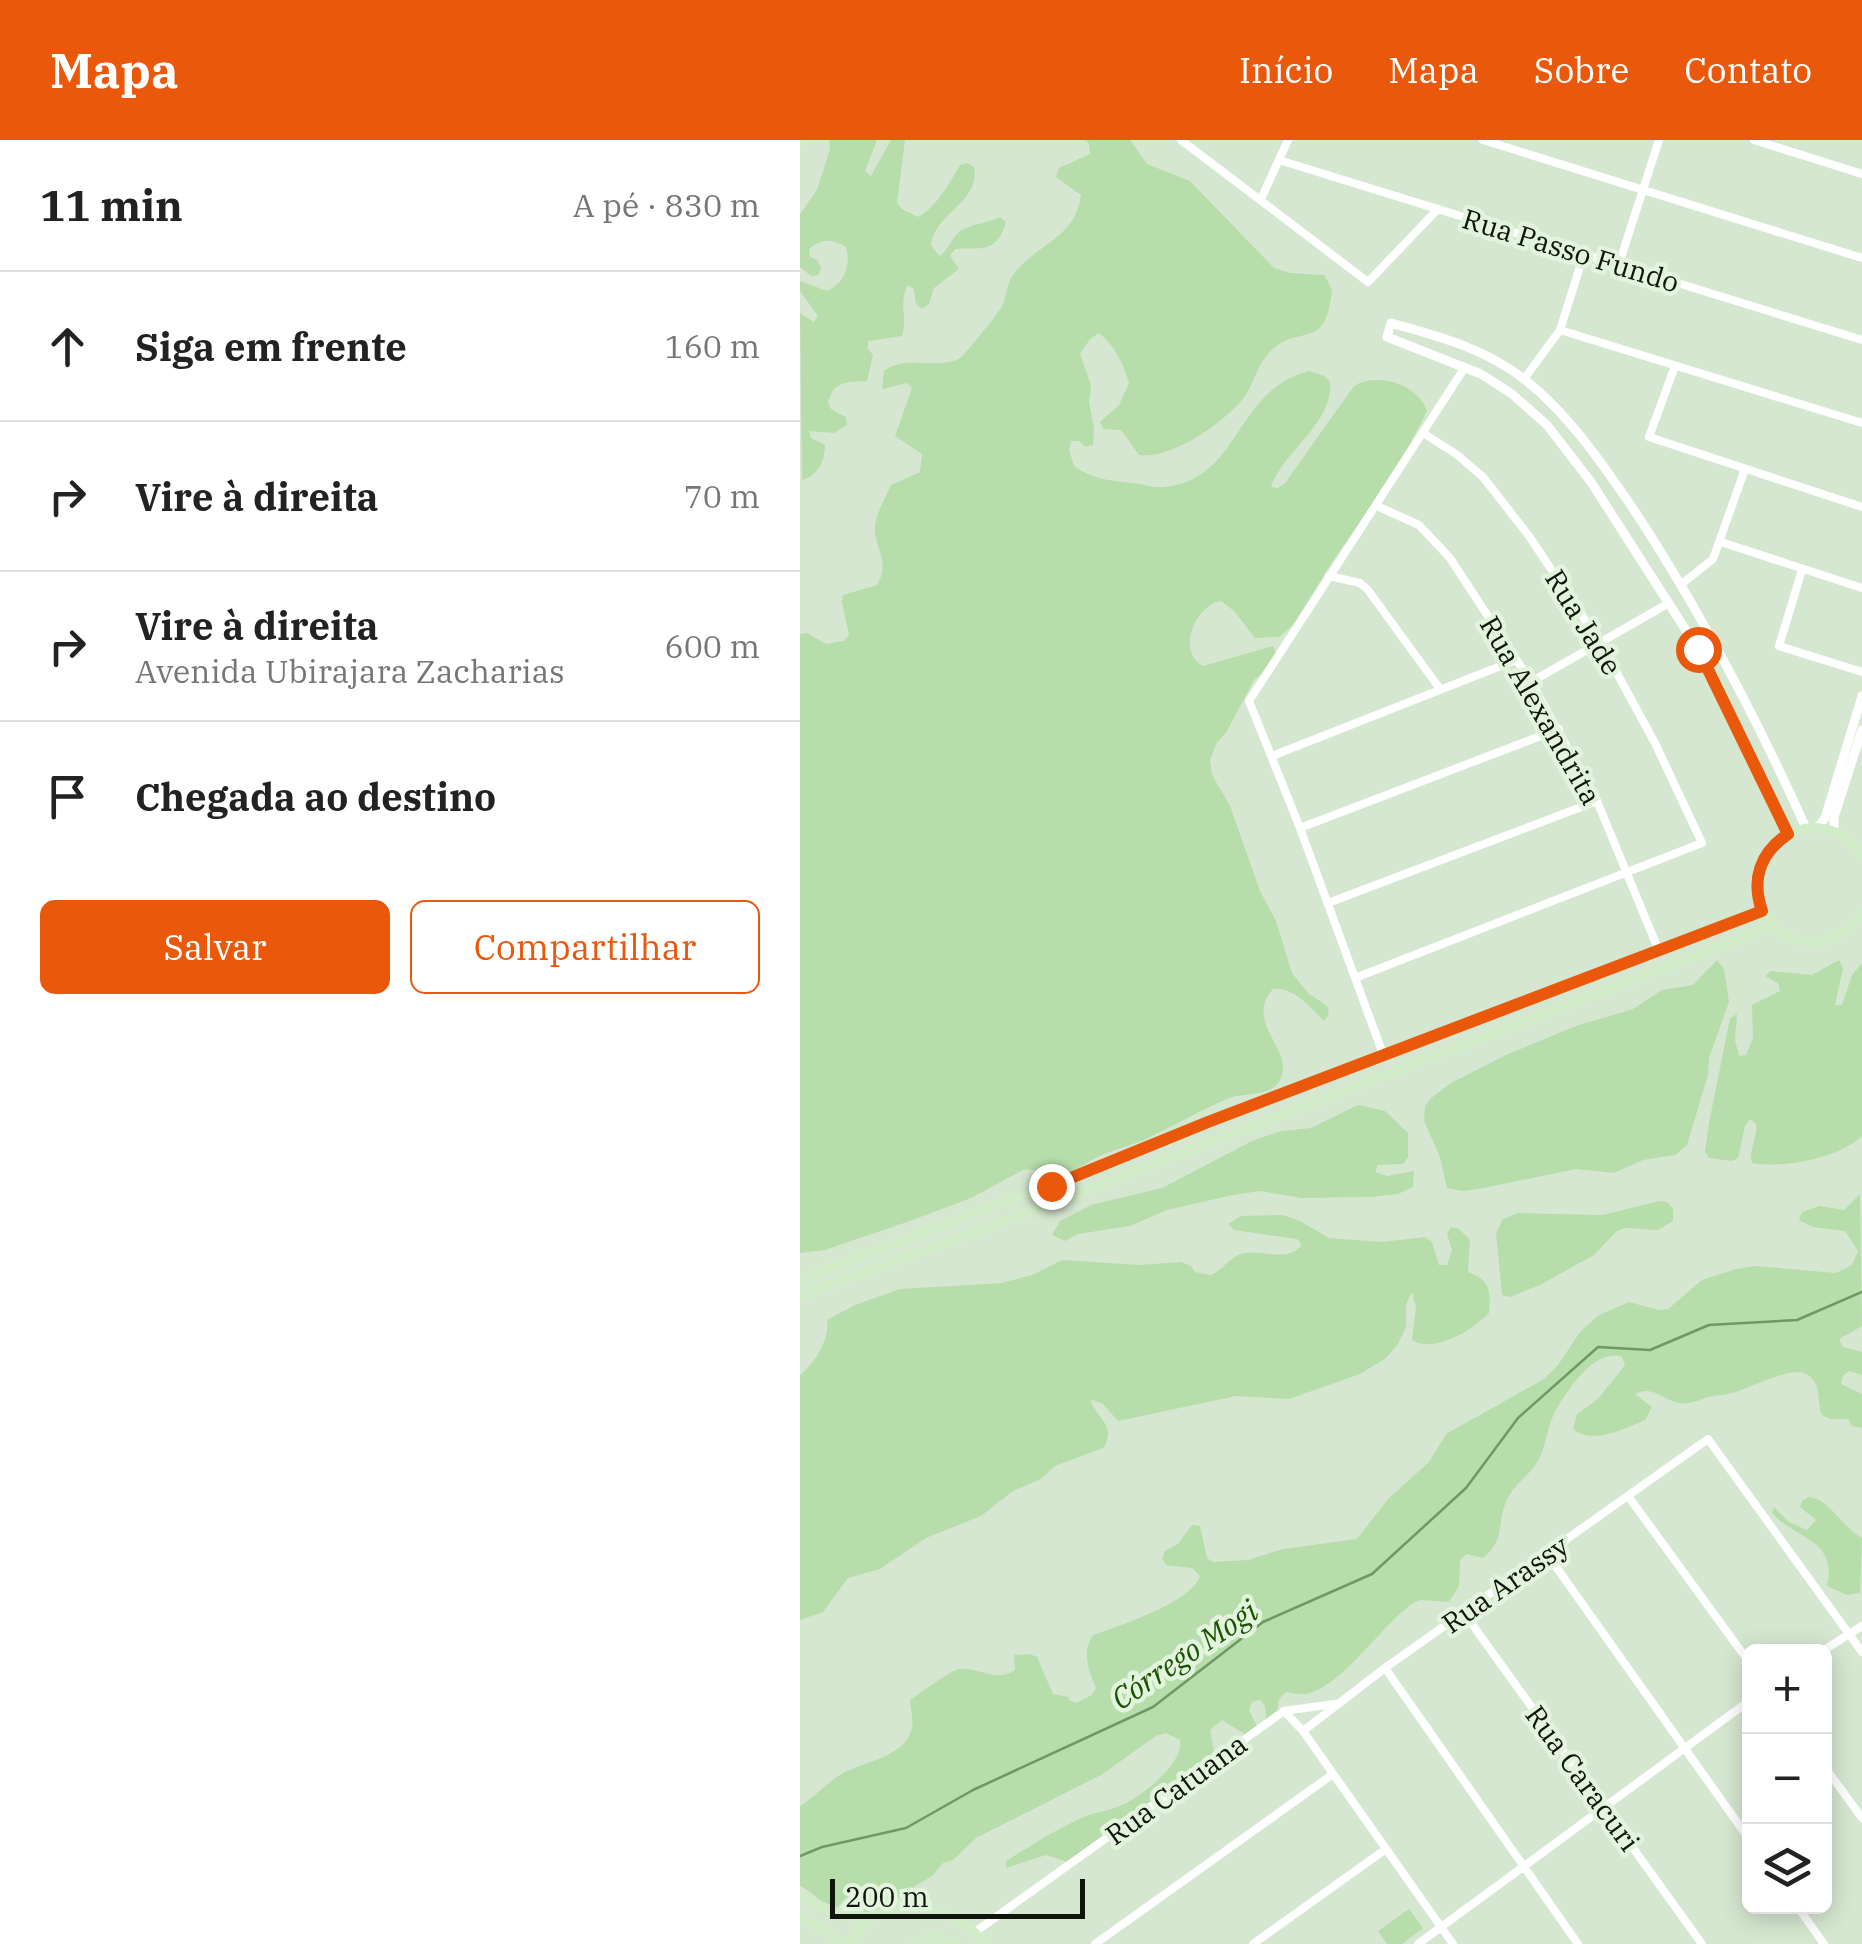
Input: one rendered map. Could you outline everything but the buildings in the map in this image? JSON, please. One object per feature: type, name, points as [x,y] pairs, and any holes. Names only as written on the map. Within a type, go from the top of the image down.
[{"type":"main road","points":[[1862,856],[1845,837],[1812,828],[1788,834],[1766,854],[1756,882],[1762,911],[1773,926],[1801,941],[1826,941],[1848,930],[1862,914]]},
{"type":"main road","points":[[800,1280],[1762,911]]},
{"type":"main road","points":[[800,1296],[1033,1211],[1773,926]]},
{"type":"main road","points":[[800,1896],[838,1913],[867,1917],[906,1906],[926,1908],[953,1916],[986,1944]]},
{"type":"main road","points":[[800,1916],[848,1944],[867,1917]]},
{"type":"main road","points":[[915,1944],[934,1937],[956,1944]]},
{"type":"street","points":[[1181,140],[1368,282],[1438,209]]},
{"type":"street","points":[[1261,199],[1288,140]]},
{"type":"street","points":[[1483,140],[1862,258]]},
{"type":"street","points":[[1619,264],[1659,140]]},
{"type":"street","points":[[1754,140],[1862,174]]},
{"type":"street","name":"Rua Passo Fundo","points":[[1279,160],[1862,340]]},
{"type":"street","points":[[1524,379],[1560,330],[1584,254]]},
{"type":"street","points":[[1788,834],[1701,656],[1591,482],[1547,425],[1512,394],[1465,367],[1387,337],[1391,323],[1472,348],[1524,379],[1579,435],[1682,583],[1812,828],[1825,818],[1862,696]]},
{"type":"street","points":[[1560,330],[1862,424]]},
{"type":"street","points":[[1675,366],[1649,437],[1862,506]]},
{"type":"street","points":[[1384,1054],[1249,702],[1465,367]]},
{"type":"street","name":"Rua Jade","points":[[1423,433],[1483,477],[1529,536],[1601,644],[1702,843],[1628,875]]},
{"type":"street","points":[[1682,583],[1713,560],[1746,468]]},
{"type":"street","name":"Rua Alexandrita","points":[[1377,506],[1407,517],[1450,558],[1531,682],[1597,801],[1659,951]]},
{"type":"street","points":[[1630,543],[1641,533],[1652,538]]},
{"type":"street","points":[[1721,542],[1862,588]]},
{"type":"street","points":[[1802,570],[1779,646],[1862,672]]},
{"type":"street","points":[[1329,576],[1368,590],[1440,689]]},
{"type":"street","points":[[1531,682],[1669,603]]},
{"type":"street","points":[[1701,656],[1718,648]]},
{"type":"street","points":[[1272,756],[1516,660]]},
{"type":"street","points":[[1300,828],[1558,729]]},
{"type":"street","points":[[1834,832],[1834,817],[1862,730]]},
{"type":"street","points":[[1328,903],[1597,801]]},
{"type":"street","points":[[1356,978],[1628,875]]},
{"type":"street","name":"Rua Arassy","points":[[1302,1731],[1708,1439],[1848,1633]]},
{"type":"street","points":[[1628,1496],[1742,1651]]},
{"type":"street","points":[[1547,1554],[1742,1828]]},
{"type":"street","name":"Rua Caracuri","points":[[1464,1613],[1702,1944]]},
{"type":"street","points":[[1832,1644],[1862,1626]]},
{"type":"street","points":[[1848,1633],[1862,1652]]},
{"type":"street","points":[[1385,1668],[1578,1944]]},
{"type":"street","name":"Rua Catuana","points":[[975,1932],[1284,1711],[1337,1704]]},
{"type":"street","points":[[1418,1944],[1742,1708]]},
{"type":"street","points":[[1284,1711],[1453,1944]]},
{"type":"street","points":[[1095,1944],[1333,1774]]},
{"type":"street","points":[[1832,1777],[1862,1818]]},
{"type":"street","points":[[1253,1944],[1386,1849]]},
{"type":"street","points":[[1803,1914],[1824,1944]]},
{"type":"green space","points":[[829,140],[877,140],[865,171],[871,176],[891,140],[905,140],[897,203],[918,217],[937,201],[960,165],[974,167],[971,189],[934,234],[931,245],[939,256],[964,229],[1000,217],[1006,222],[992,245],[955,249],[950,256],[959,269],[934,288],[929,304],[922,309],[916,304],[914,289],[908,285],[902,336],[868,341],[873,355],[867,381],[834,389],[828,402],[831,409],[846,417],[847,425],[834,433],[809,431],[811,438],[825,445],[825,451],[816,471],[802,480],[800,313],[814,322],[818,316],[800,291],[800,281],[827,291],[842,278],[848,260],[846,247],[823,241],[809,249],[810,257],[821,267],[819,275],[811,276],[800,267],[800,214],[817,190],[830,149]]},
{"type":"green space","points":[[1085,140],[1130,140],[1147,164],[1190,181],[1274,268],[1324,275],[1332,289],[1324,323],[1317,330],[1278,345],[1267,355],[1245,396],[1225,417],[1182,445],[1152,455],[1139,455],[1121,430],[1103,429],[1100,422],[1119,405],[1129,383],[1110,343],[1099,333],[1090,339],[1080,354],[1091,385],[1093,445],[1085,447],[1079,441],[1071,441],[1069,450],[1074,466],[1102,479],[1152,486],[1189,481],[1209,469],[1266,396],[1284,381],[1309,371],[1330,382],[1329,397],[1316,424],[1271,487],[1285,483],[1354,386],[1374,380],[1396,383],[1415,394],[1427,411],[1397,469],[1293,625],[1279,637],[1255,638],[1221,601],[1203,611],[1190,640],[1195,659],[1203,666],[1273,646],[1276,653],[1268,668],[1254,680],[1216,744],[1210,760],[1212,775],[1230,806],[1260,891],[1276,921],[1292,973],[1308,993],[1327,1006],[1329,1014],[1324,1021],[1295,995],[1273,989],[1265,1002],[1264,1014],[1282,1059],[1283,1071],[1275,1087],[1229,1098],[1072,1171],[1023,1170],[971,1198],[907,1222],[825,1250],[800,1253],[800,634],[807,633],[826,644],[844,641],[849,635],[843,595],[877,585],[881,577],[882,558],[875,531],[880,508],[891,485],[920,472],[922,454],[895,436],[912,388],[907,383],[882,389],[884,371],[902,363],[951,362],[969,349],[1001,308],[1013,275],[1072,221],[1081,195],[1056,177],[1059,168],[1090,154]]},
{"type":"green space","points":[[1717,960],[1724,969],[1729,1002],[1709,1058],[1708,1075],[1687,1145],[1675,1155],[1643,1160],[1614,1173],[1576,1169],[1479,1189],[1447,1188],[1440,1157],[1424,1121],[1430,1099],[1451,1083],[1506,1055],[1576,1026],[1633,1009],[1662,990],[1693,985]]},
{"type":"green space","points":[[1839,960],[1843,968],[1835,1005],[1842,1005],[1852,975],[1862,963],[1862,1136],[1839,1150],[1810,1160],[1752,1163],[1756,1124],[1750,1119],[1738,1158],[1709,1158],[1705,1151],[1709,1123],[1730,1018],[1737,1014],[1735,1040],[1739,1056],[1746,1055],[1753,1038],[1752,1005],[1780,991],[1778,983],[1765,976],[1771,971],[1812,975]]},
{"type":"green space","points":[[1358,1105],[1385,1111],[1408,1133],[1408,1157],[1403,1164],[1378,1165],[1375,1172],[1387,1176],[1414,1171],[1413,1187],[1398,1194],[1371,1197],[1302,1198],[1260,1191],[1167,1210],[1130,1226],[1078,1234],[1065,1241],[1052,1235],[1060,1221],[1091,1205],[1162,1188],[1252,1141],[1281,1131],[1311,1128]]},
{"type":"green space","points":[[1860,1194],[1862,1326],[1839,1339],[1843,1347],[1862,1352],[1862,1375],[1849,1371],[1841,1384],[1862,1394],[1862,1428],[1852,1426],[1848,1419],[1822,1415],[1815,1382],[1799,1372],[1686,1403],[1641,1392],[1635,1394],[1652,1407],[1645,1420],[1608,1434],[1580,1434],[1573,1429],[1577,1414],[1598,1399],[1625,1365],[1622,1357],[1602,1359],[1582,1374],[1559,1405],[1539,1459],[1506,1502],[1495,1545],[1483,1558],[1467,1554],[1460,1560],[1459,1586],[1449,1602],[1413,1603],[1336,1678],[1307,1694],[1286,1692],[1279,1699],[1277,1713],[1266,1720],[1265,1706],[1260,1700],[1252,1702],[1249,1710],[1257,1726],[1248,1736],[1222,1720],[1210,1730],[1214,1750],[1210,1761],[1068,1862],[1046,1855],[1006,1868],[1006,1861],[1057,1830],[1139,1795],[1168,1769],[1180,1740],[1166,1733],[1156,1736],[1101,1775],[976,1838],[893,1905],[870,1913],[862,1911],[855,1898],[847,1897],[837,1908],[800,1886],[800,1806],[839,1775],[901,1747],[912,1727],[910,1700],[942,1678],[959,1669],[1008,1674],[1015,1670],[1014,1655],[1030,1654],[1037,1657],[1053,1694],[1069,1697],[1076,1703],[1092,1695],[1096,1688],[1087,1655],[1093,1635],[1169,1604],[1194,1586],[1200,1576],[1192,1568],[1166,1565],[1162,1558],[1192,1525],[1200,1526],[1207,1558],[1213,1562],[1248,1560],[1283,1549],[1357,1539],[1388,1499],[1429,1462],[1446,1434],[1544,1379],[1580,1332],[1599,1315],[1629,1302],[1668,1309],[1702,1280],[1736,1269],[1756,1266],[1836,1273],[1852,1265],[1858,1251],[1845,1231],[1813,1227],[1799,1220],[1802,1212],[1820,1206],[1844,1210]]},
{"type":"green space","points":[[1659,1201],[1673,1208],[1673,1221],[1658,1230],[1617,1231],[1594,1255],[1540,1285],[1510,1297],[1502,1295],[1496,1233],[1503,1219],[1518,1213],[1602,1215]]},
{"type":"green space","points":[[1283,1215],[1329,1238],[1382,1242],[1425,1237],[1432,1242],[1439,1265],[1447,1265],[1452,1250],[1447,1234],[1451,1227],[1459,1229],[1470,1240],[1468,1272],[1488,1287],[1489,1313],[1453,1338],[1421,1344],[1412,1340],[1416,1307],[1412,1292],[1406,1304],[1406,1327],[1386,1358],[1360,1374],[1289,1399],[1236,1396],[1118,1421],[1103,1404],[1090,1399],[1107,1428],[1103,1448],[1055,1466],[981,1516],[926,1538],[880,1569],[848,1578],[823,1612],[800,1620],[800,1375],[820,1350],[827,1320],[900,1289],[1002,1283],[1032,1275],[1062,1260],[1139,1265],[1181,1262],[1195,1272],[1211,1275],[1238,1255],[1295,1251],[1302,1245],[1297,1239],[1234,1230],[1228,1224],[1241,1216]]},
{"type":"green space","points":[[1808,1497],[1823,1502],[1862,1538],[1860,1593],[1847,1595],[1827,1586],[1829,1570],[1821,1549],[1772,1513],[1774,1507],[1789,1522],[1807,1530],[1816,1520],[1800,1507]]},
{"type":"green space","points":[[1409,1909],[1423,1928],[1402,1944],[1387,1944],[1378,1931]]},
{"type":"waterway","name":"Córrego Mogi","points":[[800,1856],[822,1847],[906,1828],[973,1790],[1153,1707],[1263,1622],[1372,1574],[1466,1488],[1518,1418],[1598,1347],[1650,1350],[1709,1325],[1797,1320],[1862,1292]]},
{"type":"route","points":[[1051,1186],[1208,1122],[1762,911],[1756,882],[1759,867],[1775,842],[1788,834],[1698,649]]}]
